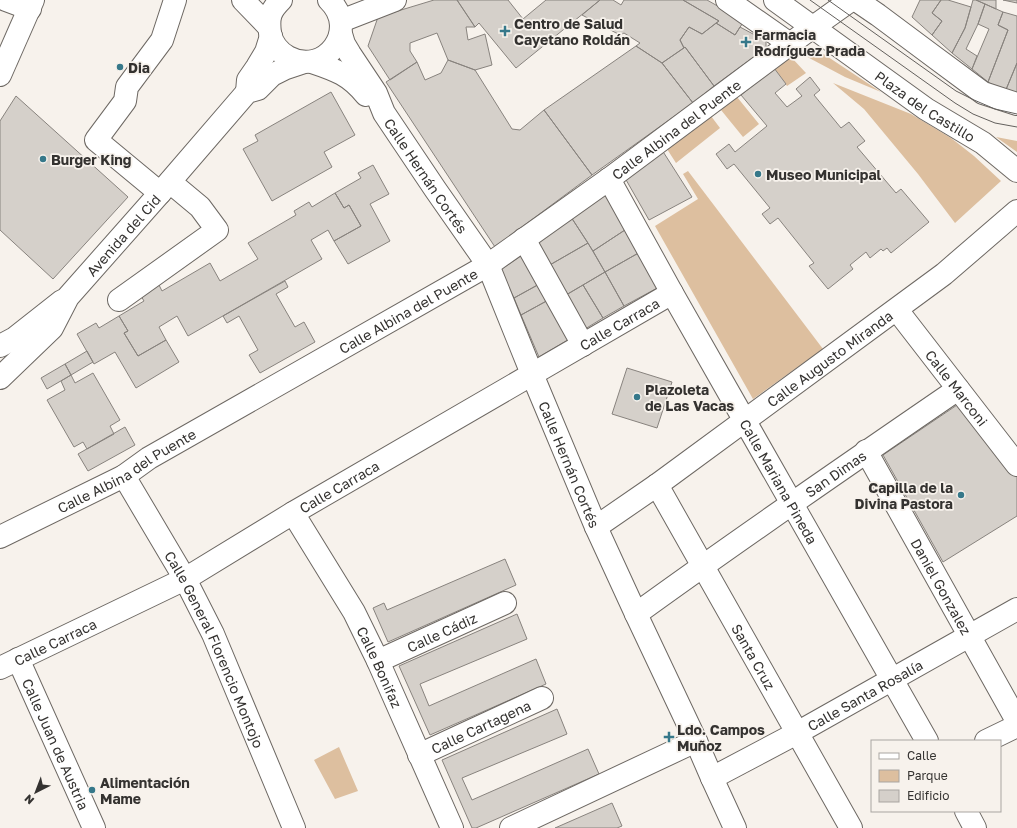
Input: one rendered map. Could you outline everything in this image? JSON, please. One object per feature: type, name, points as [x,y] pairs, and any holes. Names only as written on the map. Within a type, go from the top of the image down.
[{"type":"street","points":[[0,75],[32,4],[6,0]]},
{"type":"street","points":[[119,300],[217,230],[200,206],[165,187],[96,140],[125,101],[127,87],[162,40],[175,0]]},
{"type":"street","points":[[243,0],[270,32],[276,46],[283,55],[293,60],[332,68],[349,77],[384,113]]},
{"type":"street","name":"Avenida del Cid","points":[[247,92],[248,80],[266,52],[270,32],[269,18],[273,9],[281,0]]},
{"type":"street","points":[[384,113],[376,93],[344,44],[335,12],[395,0]]},
{"type":"street","points":[[727,0],[790,44]]},
{"type":"street","name":"Calle Albina del Puente","points":[[0,536],[124,476],[149,458],[488,265],[851,0]]},
{"type":"street","points":[[856,0],[983,93],[1017,104]]},
{"type":"street","points":[[767,28],[782,2]]},
{"type":"street","name":"Plaza del Castillo","points":[[782,2],[926,109],[983,143],[1017,170]]},
{"type":"street","name":"Avenida del Cid","points":[[0,378],[52,328],[68,296],[247,92],[258,88],[272,75],[286,68],[322,58],[331,52],[337,44],[335,12]]},
{"type":"street","name":"Calle Hernán Cortés","points":[[384,113],[488,265],[596,527],[735,828]]},
{"type":"street","name":"Calle Mariana Pineda","points":[[609,178],[672,293],[926,740]]},
{"type":"street","name":"Calle Augusto Miranda","points":[[596,527],[657,485],[897,310],[944,274],[1017,211]]},
{"type":"street","points":[[524,239],[583,345]]},
{"type":"street","name":"Calle Carraca","points":[[9,664],[185,579],[293,513],[672,293]]},
{"type":"street","points":[[0,346],[15,338],[68,296]]},
{"type":"street","name":"Calle Marconi","points":[[897,310],[1017,465]]},
{"type":"street","name":"San Dimas","points":[[636,614],[866,451],[958,389]]},
{"type":"street","name":"Daniel Gonzalez","points":[[866,451],[1017,721]]},
{"type":"street","name":"Calle General Florencio Montojo","points":[[124,476],[185,579],[213,634],[294,828]]},
{"type":"street","name":"Santa Cruz","points":[[657,485],[851,828]]},
{"type":"street","name":"Calle Bonifaz","points":[[293,513],[354,612],[378,661],[452,828]]},
{"type":"street","name":"Calle Cádiz","points":[[378,661],[505,603]]},
{"type":"street","name":"Calle Santa Rosalía","points":[[712,778],[797,733],[1017,609]]},
{"type":"street","name":"Calle Juan de Austria","points":[[9,664],[94,828]]},
{"type":"street","name":"Calle Cartagena","points":[[419,755],[542,698]]},
{"type":"street","points":[[988,740],[1017,726]]},
{"type":"street","points":[[511,828],[696,741]]},
{"type":"street","points":[[967,812],[975,828]]},
{"type":"green space","points":[[816,49],[881,92],[845,77],[796,51]]},
{"type":"green space","points":[[791,57],[806,73],[787,86],[774,68]]},
{"type":"green space","points":[[833,83],[911,114],[951,138],[974,156],[1001,181],[955,223],[918,174],[864,109]]},
{"type":"green space","points":[[737,97],[759,124],[743,137],[721,110]]},
{"type":"green space","points":[[711,116],[720,128],[676,163],[667,149]]},
{"type":"green space","points":[[996,137],[1017,141],[1017,152]]},
{"type":"green space","points":[[688,171],[823,349],[753,399],[655,226],[698,199],[683,174]]},
{"type":"green space","points":[[339,747],[358,791],[335,799],[314,760]]},
{"type":"building","points":[[434,0],[457,0],[475,27],[466,27],[468,40],[485,34],[492,65],[475,70],[448,60],[437,33],[410,43],[410,51],[417,62],[390,80],[368,46],[378,17]]},
{"type":"building","points":[[457,0],[508,0],[523,19],[546,0],[600,0],[516,68],[479,23],[475,27]]},
{"type":"building","points":[[600,0],[613,0],[621,5],[624,0],[683,0],[719,21],[702,34],[689,27],[680,40],[684,48],[662,63],[636,46],[640,43],[624,33],[620,35],[582,15]]},
{"type":"building","points":[[683,0],[707,0],[744,21],[735,35],[716,23],[719,21]]},
{"type":"building","points":[[920,0],[941,0],[932,13],[942,21],[932,35],[912,17]]},
{"type":"building","points":[[941,0],[948,0],[971,7],[965,28],[952,53],[932,35],[942,21],[932,13]]},
{"type":"building","points":[[973,0],[985,4],[978,24],[966,49],[977,56],[972,69],[952,53],[965,28]]},
{"type":"building","points":[[976,0],[996,0],[996,9],[985,4]]},
{"type":"building","points":[[1003,0],[1017,0],[1017,3]]},
{"type":"building","points":[[985,4],[1003,12],[998,25],[1008,30],[988,82],[972,69],[989,29],[978,24]]},
{"type":"building","points":[[1003,12],[1017,16],[1017,63],[1005,92],[988,82],[1008,30],[998,25]]},
{"type":"building","points":[[716,23],[735,35],[740,27],[766,41],[766,48],[714,86],[685,47],[684,48],[680,40],[689,27],[702,34]]},
{"type":"building","points":[[636,46],[662,63],[693,103],[592,175],[544,110]]},
{"type":"building","points":[[685,47],[714,86],[693,103],[662,63]]},
{"type":"building","points":[[448,60],[475,70],[512,129],[520,130],[544,110],[592,175],[495,247],[386,82],[417,62],[425,80],[441,73]]},
{"type":"building","points":[[1017,63],[1017,96],[1005,92]]},
{"type":"building","points":[[774,68],[786,84],[775,93],[787,107],[802,96],[796,89],[810,77],[820,90],[814,95],[841,128],[849,122],[865,141],[857,147],[896,193],[901,189],[929,222],[891,253],[887,248],[883,251],[881,249],[870,258],[866,252],[850,265],[853,269],[828,289],[809,266],[814,263],[778,218],[770,224],[762,214],[770,208],[734,164],[727,169],[716,154],[729,144],[735,152],[767,126],[741,95]]},
{"type":"building","points":[[331,92],[355,135],[324,152],[332,167],[272,201],[243,149],[258,141],[255,135]]},
{"type":"building","name":"Burger King","points":[[16,96],[128,197],[53,279],[0,230],[0,121]]},
{"type":"building","points":[[662,150],[692,197],[649,220],[625,178]]},
{"type":"building","points":[[373,165],[389,194],[370,204],[390,241],[348,264],[334,241],[361,226],[349,205],[344,208],[335,193],[361,178],[358,173]]},
{"type":"building","points":[[335,193],[344,208],[349,205],[361,226],[334,241],[328,230],[311,240],[322,259],[188,336],[177,316],[159,327],[166,340],[138,356],[124,333],[128,331],[119,316],[144,301],[141,296],[159,285],[162,291],[210,263],[220,281],[258,259],[248,243],[296,215],[294,211],[309,202],[312,207]]},
{"type":"building","points":[[606,194],[628,228],[593,251],[571,217]]},
{"type":"building","points":[[571,217],[588,243],[548,266],[535,245]]},
{"type":"building","points":[[628,228],[642,251],[605,272],[593,251]]},
{"type":"building","points":[[588,243],[605,272],[566,295],[548,266]]},
{"type":"building","points":[[642,251],[661,286],[624,306],[605,272]]},
{"type":"building","points":[[527,252],[543,282],[514,298],[500,270]]},
{"type":"building","points":[[605,272],[624,306],[603,318],[583,285]]},
{"type":"building","points":[[285,281],[288,287],[276,294],[295,327],[304,322],[315,342],[260,373],[249,355],[258,350],[239,316],[227,323],[223,316]]},
{"type":"building","points":[[543,282],[552,298],[521,315],[514,298]]},
{"type":"building","points":[[583,285],[603,318],[585,329],[566,295]]},
{"type":"building","points":[[552,298],[573,337],[539,357],[521,315]]},
{"type":"building","points":[[119,316],[128,331],[124,333],[138,356],[166,340],[179,362],[136,388],[115,352],[94,364],[77,334],[96,323],[99,328]]},
{"type":"building","points":[[87,351],[93,362],[71,375],[65,364]]},
{"type":"building","points":[[65,364],[71,375],[47,389],[41,378]]},
{"type":"building","points":[[627,368],[672,382],[657,428],[612,414]]},
{"type":"building","points":[[93,373],[120,420],[110,426],[114,434],[87,449],[83,442],[74,447],[47,400],[65,390],[61,381],[71,375],[75,383]]},
{"type":"building","name":"Capilla de la Divina Pastora","points":[[960,403],[1017,474],[1017,516],[943,562],[883,455]]},
{"type":"building","points":[[125,427],[135,445],[88,471],[78,454]]},
{"type":"building","points":[[505,559],[516,585],[388,642],[373,608],[384,603],[387,610]]},
{"type":"building","points":[[517,614],[527,639],[420,684],[429,706],[536,659],[546,684],[430,735],[399,666]]},
{"type":"building","points":[[557,709],[567,734],[462,778],[472,800],[588,749],[599,774],[476,828],[472,828],[442,760]]},
{"type":"building","points":[[612,803],[622,826],[617,828],[555,828]]},
{"type":"tram line","points":[[810,0],[955,103],[973,114],[995,123],[1017,127]]},
{"type":"tram line","points":[[828,0],[956,91],[995,109],[1017,114]]},
{"type":"place","name":"Centro de Salud Cayetano Roldán","points":[[505,31]]},
{"type":"place","name":"Farmacia Rodríguez Prada","points":[[746,42]]},
{"type":"place","name":"Dia","points":[[120,67]]},
{"type":"place","name":"Burger King","points":[[43,159]]},
{"type":"place","name":"Museo Municipal","points":[[758,174]]},
{"type":"place","name":"Plazoleta de Las Vacas","points":[[637,397]]},
{"type":"place","name":"Capilla de la Divina Pastora","points":[[961,495]]},
{"type":"place","name":"Ldo. Campos Muñoz","points":[[669,737]]},
{"type":"place","name":"Alimentación Mame","points":[[92,790]]}]
